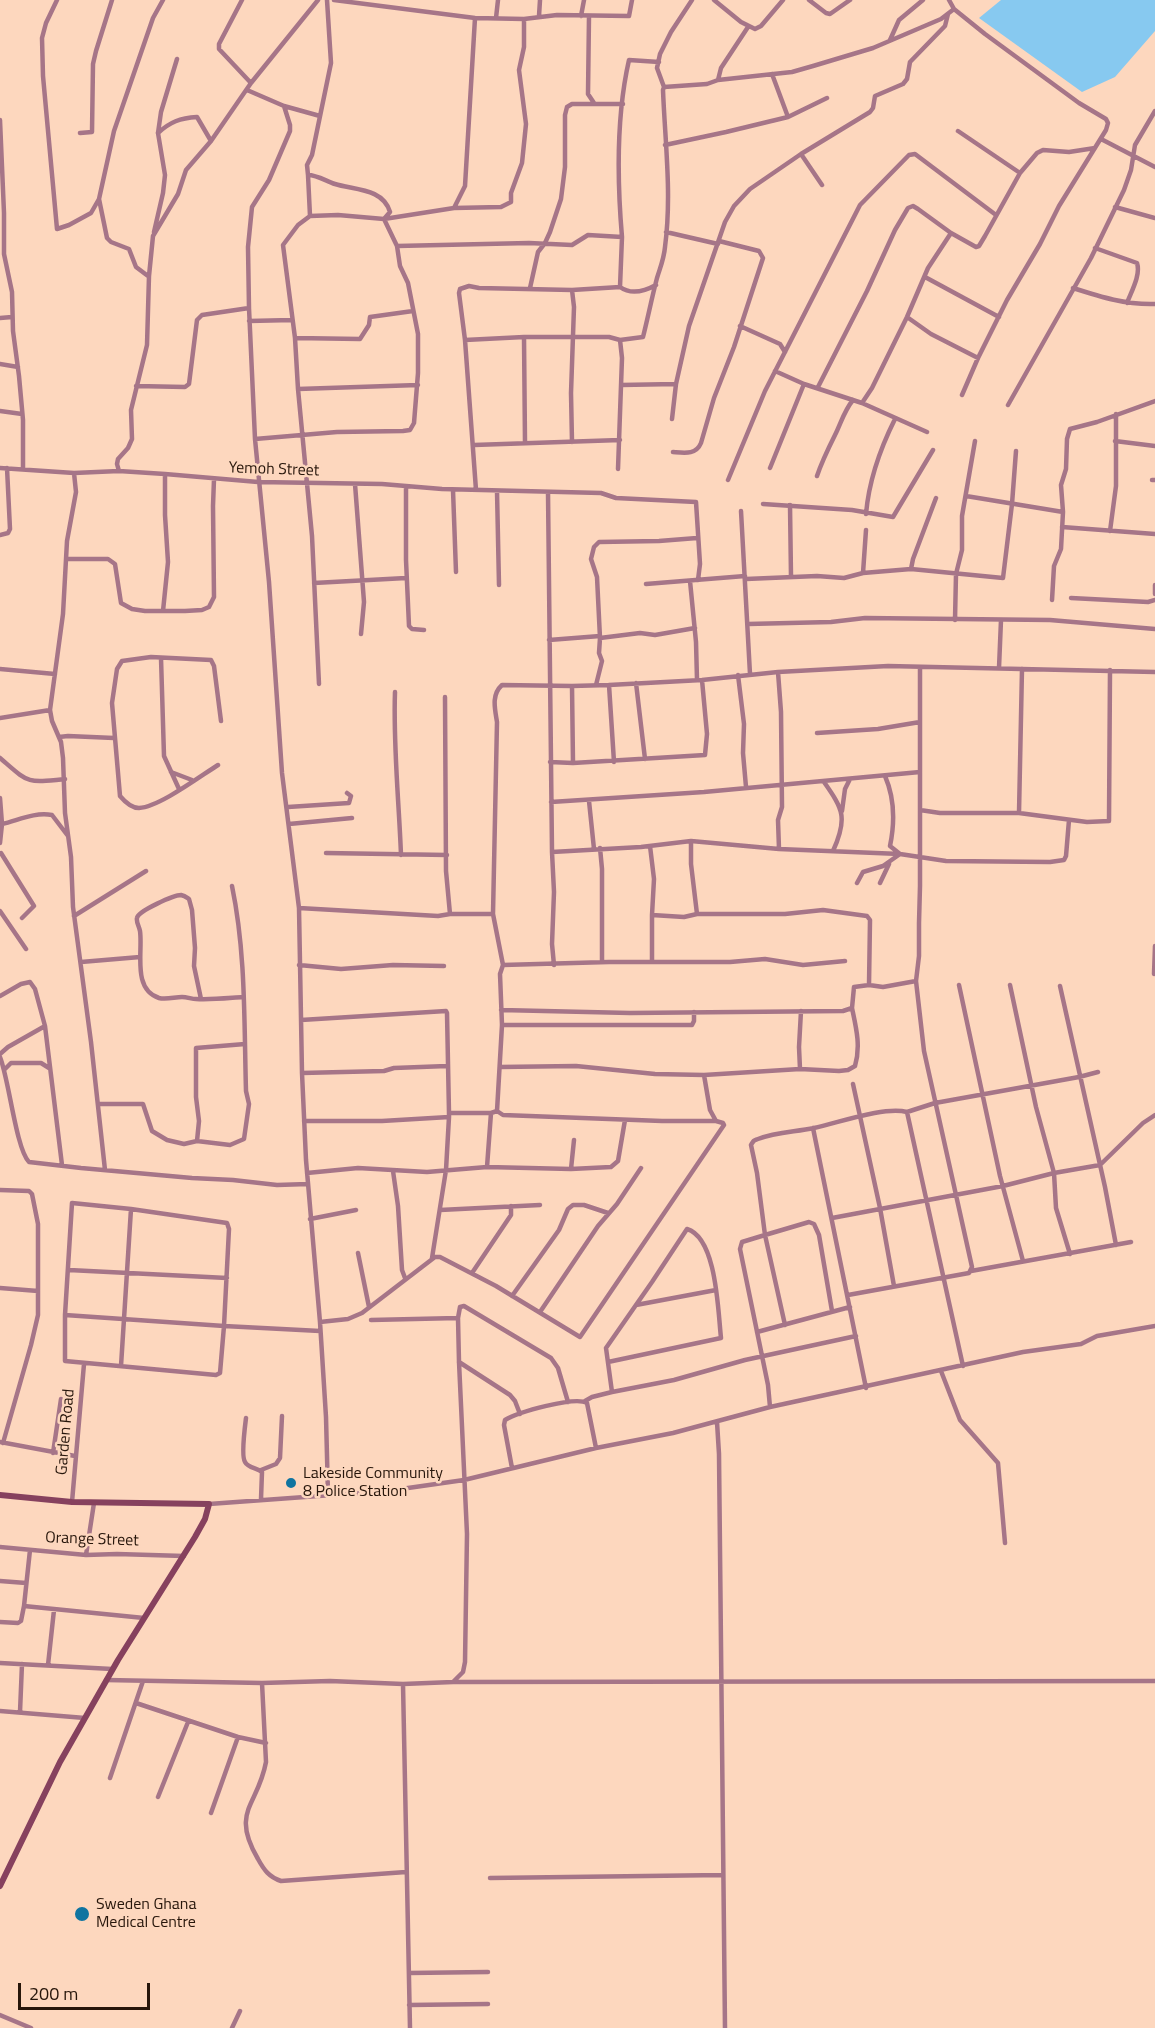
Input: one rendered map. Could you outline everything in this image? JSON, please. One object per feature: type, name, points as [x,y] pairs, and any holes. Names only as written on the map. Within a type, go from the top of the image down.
[{"type":"street","points":[[57,0],[42,38],[43,76],[57,229],[91,213],[99,199],[114,131],[153,18],[163,0]]},
{"type":"street","points":[[80,133],[92,132],[93,63],[112,0]]},
{"type":"street","points":[[242,0],[219,44],[219,49],[251,83]]},
{"type":"street","points":[[153,236],[178,194],[186,170],[211,141],[251,83],[318,0]]},
{"type":"street","points":[[310,216],[307,165],[312,155],[331,63],[327,0]]},
{"type":"street","points":[[334,0],[475,18],[629,16],[632,0]]},
{"type":"street","points":[[496,18],[498,0]]},
{"type":"street","points":[[539,16],[540,0]]},
{"type":"street","points":[[581,16],[584,0]]},
{"type":"street","points":[[465,340],[609,337],[620,340],[643,337],[656,281],[663,265],[666,232],[668,159],[665,145],[664,87],[659,75],[660,54],[692,0]]},
{"type":"street","points":[[714,0],[748,27],[755,29],[761,26],[783,0]]},
{"type":"street","points":[[809,0],[830,14],[850,0]]},
{"type":"street","points":[[890,40],[899,20],[923,0]]},
{"type":"street","points":[[949,0],[954,9],[985,34],[1079,103],[1106,119],[1108,127],[1059,206],[999,317],[962,395]]},
{"type":"street","points":[[664,87],[707,84],[718,80],[792,72],[873,48],[919,29],[954,9]]},
{"type":"street","points":[[672,419],[676,384],[689,326],[730,212],[740,198],[801,154],[870,112],[875,96],[903,84],[907,79],[910,62],[945,26],[948,14]]},
{"type":"street","points":[[590,16],[588,94],[594,103]]},
{"type":"street","points":[[454,208],[465,186],[475,18]]},
{"type":"street","points":[[318,684],[307,484],[295,338],[283,245],[298,225],[310,216],[338,215],[384,219],[454,208],[501,207],[511,202],[511,193],[522,162],[526,124],[519,70],[524,47],[524,18]]},
{"type":"street","points":[[718,80],[721,68],[748,27]]},
{"type":"street","points":[[119,471],[118,459],[132,440],[131,410],[147,345],[153,236],[165,175],[158,133],[161,112],[177,59]]},
{"type":"street","points":[[620,287],[622,237],[617,181],[622,104],[629,60],[659,62]]},
{"type":"street","points":[[772,74],[788,117]]},
{"type":"street","points":[[247,90],[284,106],[320,116]]},
{"type":"street","points":[[665,145],[788,117],[827,98]]},
{"type":"street","points":[[530,288],[538,252],[545,243],[561,199],[565,167],[567,107],[572,104],[622,104]]},
{"type":"street","points":[[284,106],[290,130],[269,180],[252,207],[248,247],[249,321],[258,482],[269,582],[282,773],[300,908],[304,1121],[320,1322],[328,1495]]},
{"type":"street","points":[[1008,405],[1095,248],[1124,190],[1131,170],[1135,145],[1155,111]]},
{"type":"street","points":[[158,133],[168,123],[197,117],[211,141]]},
{"type":"street","points":[[0,120],[4,254],[12,292],[12,317],[22,414],[23,468]]},
{"type":"street","points":[[958,130],[1020,173]]},
{"type":"street","points":[[1101,139],[1155,167]]},
{"type":"street","points":[[818,387],[908,207],[918,209],[951,233],[976,247],[986,236],[1020,173],[1040,151],[1069,152],[1095,148]]},
{"type":"street","points":[[801,154],[822,185]]},
{"type":"street","points":[[728,480],[775,370],[860,205],[909,155],[915,154],[996,215]]},
{"type":"street","points":[[308,175],[372,192],[389,207],[390,212],[384,219]]},
{"type":"street","points":[[99,199],[107,237],[111,242],[129,249],[136,267],[149,276]]},
{"type":"street","points":[[1115,207],[1155,218]]},
{"type":"street","points":[[255,439],[410,430],[414,423],[418,385],[418,345],[408,283],[400,266],[397,246],[384,219]]},
{"type":"street","points":[[666,232],[759,251],[763,258],[699,448],[691,453],[673,452]]},
{"type":"street","points":[[862,403],[872,388],[934,258],[951,233]]},
{"type":"street","points":[[397,246],[545,243],[572,245],[588,235],[622,237]]},
{"type":"street","points":[[1095,248],[1137,263],[1137,274],[1127,303]]},
{"type":"street","points":[[0,267],[7,268]]},
{"type":"street","points":[[925,277],[999,317]]},
{"type":"street","points":[[476,490],[465,340],[459,293],[462,288],[469,286],[572,290],[620,287],[625,291],[638,292],[656,285]]},
{"type":"street","points":[[1073,288],[1112,301],[1155,304]]},
{"type":"street","points":[[572,290],[574,307],[572,442]]},
{"type":"street","points":[[136,386],[185,387],[189,384],[197,320],[202,315],[249,308]]},
{"type":"street","points":[[295,338],[360,339],[369,325],[370,317],[413,311]]},
{"type":"street","points":[[0,318],[12,317]]},
{"type":"street","points":[[907,317],[931,334],[978,358]]},
{"type":"street","points":[[249,321],[292,320]]},
{"type":"street","points":[[740,326],[780,344],[785,352]]},
{"type":"street","points":[[524,337],[525,443]]},
{"type":"street","points":[[618,469],[620,340]]},
{"type":"street","points":[[0,364],[18,367]]},
{"type":"street","points":[[775,370],[804,384],[862,403],[927,432]]},
{"type":"street","points":[[621,385],[676,384]]},
{"type":"street","points":[[770,468],[804,384]]},
{"type":"street","points":[[298,389],[418,385]]},
{"type":"street","points":[[817,476],[844,412],[853,400]]},
{"type":"street","points":[[1052,600],[1054,566],[1061,549],[1062,485],[1070,429],[1155,401]]},
{"type":"street","points":[[0,411],[22,414]]},
{"type":"street","points":[[1110,531],[1116,486],[1116,414]]},
{"type":"street","points":[[866,514],[874,467],[895,419]]},
{"type":"street","points":[[474,445],[620,440]]},
{"type":"street","points":[[955,620],[956,574],[962,550],[962,523],[975,441]]},
{"type":"street","points":[[1115,441],[1155,446]]},
{"type":"street","points":[[763,504],[852,510],[889,517],[895,515],[933,450]]},
{"type":"street","points":[[646,584],[745,577],[844,578],[863,573],[911,569],[1003,578],[1016,451]]},
{"type":"street","name":"Yemoh Street","points":[[0,468],[74,473],[119,471],[258,482],[601,493],[616,498],[696,502],[697,538]]},
{"type":"street","points":[[0,535],[8,533],[10,529],[7,468]]},
{"type":"street","points":[[74,473],[76,492],[68,534],[50,710],[59,737],[65,779],[65,813],[69,838],[74,916],[105,1170]]},
{"type":"street","points":[[163,611],[168,562],[165,474]]},
{"type":"street","points":[[67,559],[112,561],[115,564],[121,603],[132,609],[202,610],[209,607],[214,597],[214,479]]},
{"type":"street","points":[[355,484],[364,602],[361,634]]},
{"type":"street","points":[[406,486],[406,578],[409,626],[412,629],[424,630]]},
{"type":"street","points":[[453,490],[456,572]]},
{"type":"street","points":[[497,491],[499,585]]},
{"type":"street","points":[[548,492],[554,965]]},
{"type":"street","points":[[966,496],[1063,512]]},
{"type":"street","points":[[911,569],[936,498]]},
{"type":"street","points":[[790,505],[791,577]]},
{"type":"street","points":[[741,512],[750,674]]},
{"type":"street","points":[[1062,527],[1155,534]]},
{"type":"street","points":[[863,573],[866,531]]},
{"type":"street","points":[[596,685],[602,665],[599,653],[597,577],[591,559],[596,544],[697,538],[700,564],[698,580]]},
{"type":"street","points":[[314,583],[406,578]]},
{"type":"street","points":[[550,762],[573,764],[705,755],[707,734],[699,680],[690,581]]},
{"type":"street","points":[[1155,585],[1155,594]]},
{"type":"street","points":[[1071,598],[1148,602],[1155,600]]},
{"type":"street","points":[[748,624],[831,622],[865,618],[1050,620],[1155,629]]},
{"type":"street","points":[[999,668],[1001,620]]},
{"type":"street","points":[[549,640],[640,633],[655,635],[695,628]]},
{"type":"street","points":[[161,658],[164,756],[179,789]]},
{"type":"street","points":[[218,765],[152,806],[136,808],[125,803],[120,796],[114,738],[112,703],[117,669],[122,661],[161,658],[211,660],[214,666],[221,721]]},
{"type":"street","points":[[497,1111],[502,1025],[500,974],[503,965],[493,914],[497,722],[494,701],[502,685],[609,685],[879,666],[1155,672]]},
{"type":"street","points":[[920,667],[920,956],[916,981],[924,1051],[971,1271]]},
{"type":"street","points":[[0,669],[55,674]]},
{"type":"street","points":[[1019,813],[1022,669]]},
{"type":"street","points":[[920,810],[940,813],[1019,813],[1069,820],[1109,821],[1110,670]]},
{"type":"street","points":[[778,672],[781,712],[782,807],[778,819],[779,849]]},
{"type":"street","points":[[738,675],[744,724],[743,753],[746,787]]},
{"type":"street","points":[[636,683],[645,759]]},
{"type":"street","points":[[609,685],[614,762]]},
{"type":"street","points":[[572,686],[573,764]]},
{"type":"street","points":[[395,692],[394,727],[401,855]]},
{"type":"street","points":[[445,697],[447,880],[450,914]]},
{"type":"street","points":[[0,718],[50,710]]},
{"type":"street","points":[[817,733],[878,729],[920,722]]},
{"type":"street","points":[[59,737],[114,738]]},
{"type":"street","points":[[0,758],[27,780],[35,782],[65,779]]},
{"type":"street","points":[[171,772],[192,780]]},
{"type":"street","points":[[551,802],[824,782],[921,772]]},
{"type":"street","points":[[885,776],[891,790],[895,825],[890,846],[900,854]]},
{"type":"street","points":[[841,814],[844,807],[845,789],[850,779]]},
{"type":"street","points":[[824,782],[839,803],[841,814],[840,833],[833,851]]},
{"type":"street","points":[[288,807],[349,802],[351,796],[347,793]]},
{"type":"street","points":[[0,798],[2,825],[0,849],[34,906],[22,918]]},
{"type":"street","points":[[589,801],[602,869],[602,962]]},
{"type":"street","points":[[2,825],[30,815],[52,815],[69,838]]},
{"type":"street","points":[[290,824],[352,818]]},
{"type":"street","points":[[552,852],[691,841],[779,849],[900,854],[946,861],[1060,861],[1066,856],[1069,820]]},
{"type":"street","points":[[691,841],[691,864],[697,914]]},
{"type":"street","points":[[650,846],[654,879],[652,962]]},
{"type":"street","points":[[326,853],[447,855]]},
{"type":"street","points":[[880,883],[886,866],[900,854]]},
{"type":"street","points":[[857,884],[863,872],[890,862]]},
{"type":"street","points":[[74,916],[146,871]]},
{"type":"street","points":[[98,1104],[141,1103],[152,1131],[167,1140],[184,1144],[197,1141],[230,1145],[244,1139],[249,1104],[246,1091],[243,973],[232,886]]},
{"type":"street","points":[[201,999],[194,966],[192,910],[189,899],[183,895],[176,896],[138,914],[140,957],[145,986],[157,997],[201,999],[243,997]]},
{"type":"street","points":[[300,908],[438,916],[493,914]]},
{"type":"street","points":[[652,915],[684,917],[697,914],[785,914],[823,910],[867,916],[870,920],[869,985]]},
{"type":"street","points":[[0,911],[26,949]]},
{"type":"street","points":[[1154,974],[1155,946]]},
{"type":"street","points":[[81,962],[140,957]]},
{"type":"street","points":[[503,965],[730,962],[765,959],[803,965],[845,961]]},
{"type":"street","points":[[300,965],[341,969],[393,965],[444,966]]},
{"type":"street","points":[[500,1067],[576,1066],[655,1074],[705,1075],[800,1069],[848,1070],[855,1066],[858,1047],[852,1008],[854,987],[869,985],[883,987],[916,981]]},
{"type":"street","points":[[0,996],[21,984],[30,982],[35,989],[45,1026],[63,1165]]},
{"type":"street","points":[[959,985],[1003,1186],[1023,1261]]},
{"type":"street","points":[[1010,985],[1054,1173],[1056,1208],[1070,1254]]},
{"type":"street","points":[[1060,986],[1116,1245]]},
{"type":"street","points":[[501,1010],[694,1012],[843,1011],[852,1008]]},
{"type":"street","points":[[301,1020],[446,1011],[449,1115],[446,1170],[432,1258]]},
{"type":"street","points":[[800,1069],[801,1011]]},
{"type":"street","points":[[502,1025],[692,1025],[694,1012]]},
{"type":"street","points":[[45,1026],[8,1047],[0,1055],[26,1159],[39,1164],[105,1170],[277,1185],[308,1184]]},
{"type":"street","points":[[197,1141],[199,1121],[196,1097],[196,1048],[245,1044]]},
{"type":"street","points":[[5,1069],[11,1064],[41,1063],[50,1068]]},
{"type":"street","points":[[302,1073],[384,1071],[394,1068],[447,1066]]},
{"type":"street","points":[[785,1325],[765,1235],[751,1144],[758,1139],[777,1134],[861,1116],[907,1112],[935,1103],[1098,1072]]},
{"type":"street","points":[[705,1075],[710,1110],[716,1121]]},
{"type":"street","points":[[853,1084],[894,1286]]},
{"type":"street","points":[[304,1121],[382,1121],[497,1111],[503,1115],[716,1121],[723,1123],[724,1128],[580,1337],[472,1273],[440,1257],[432,1258],[362,1313],[348,1319],[320,1322]]},
{"type":"street","points":[[907,1112],[963,1366]]},
{"type":"street","points":[[487,1167],[490,1113]]},
{"type":"street","points":[[832,1218],[1003,1186],[1054,1173],[1100,1166],[1143,1123],[1155,1115]]},
{"type":"street","points":[[307,1173],[358,1168],[393,1171],[487,1167],[571,1169],[611,1167],[618,1161],[624,1120]]},
{"type":"street","points":[[813,1128],[866,1388]]},
{"type":"street","points":[[571,1169],[574,1140]]},
{"type":"street","points":[[540,1312],[641,1168]]},
{"type":"street","points":[[393,1171],[402,1270],[405,1278]]},
{"type":"street","points":[[0,1190],[25,1190],[32,1194],[38,1224],[38,1315],[2,1443],[75,1456]]},
{"type":"street","points":[[72,1203],[131,1209],[227,1223],[230,1229],[220,1373],[65,1361],[65,1315],[72,1203]]},
{"type":"street","points":[[441,1210],[540,1205]]},
{"type":"street","points":[[512,1296],[559,1230],[564,1216],[573,1205],[584,1205],[608,1213]]},
{"type":"street","points":[[472,1273],[511,1215],[511,1206]]},
{"type":"street","points":[[121,1366],[131,1209]]},
{"type":"street","points":[[310,1219],[356,1210]]},
{"type":"street","points":[[770,1407],[740,1250],[742,1242],[809,1222],[814,1224],[819,1234],[832,1311]]},
{"type":"street","points":[[608,1362],[721,1338],[718,1299],[708,1255],[702,1241],[694,1231],[687,1229],[606,1348],[612,1392]]},
{"type":"street","points":[[848,1295],[1131,1242]]},
{"type":"street","points":[[358,1253],[369,1307]]},
{"type":"street","points":[[69,1270],[227,1278]]},
{"type":"street","points":[[0,1288],[38,1290]]},
{"type":"street","points":[[636,1305],[716,1290]]},
{"type":"street","points":[[453,1682],[463,1672],[465,1662],[467,1534],[459,1362],[460,1307],[464,1306],[551,1358],[558,1368],[568,1402]]},
{"type":"street","points":[[757,1332],[850,1307]]},
{"type":"street","points":[[65,1315],[320,1330]]},
{"type":"street","points":[[371,1320],[458,1318]]},
{"type":"street","points":[[0,1495],[94,1503],[208,1504],[387,1491],[464,1480],[596,1448],[673,1433],[770,1407],[866,1388],[1023,1352],[1081,1344],[1097,1336],[1155,1326]]},
{"type":"street","points":[[512,1468],[504,1425],[505,1420],[520,1414],[568,1402],[585,1401],[592,1397],[674,1380],[745,1360],[856,1336]]},
{"type":"street","points":[[459,1362],[510,1395],[520,1414]]},
{"type":"street","name":"Garden Road","points":[[72,1502],[84,1364]]},
{"type":"street","points":[[941,1371],[960,1420],[998,1463],[1005,1543]]},
{"type":"street","points":[[53,1453],[61,1399]]},
{"type":"street","points":[[585,1401],[596,1448]]},
{"type":"street","points":[[246,1418],[245,1461],[248,1465],[261,1470],[276,1464],[280,1458],[282,1416]]},
{"type":"street","points":[[717,1422],[725,2028]]},
{"type":"street","points":[[261,1470],[261,1499]]},
{"type":"street","points":[[86,1555],[94,1503]]},
{"type":"street","points":[[0,1886],[60,1762],[112,1669],[206,1519],[208,1504]]},
{"type":"street","name":"Orange Street","points":[[0,1546],[86,1555],[184,1556]]},
{"type":"street","points":[[0,1622],[18,1623],[21,1621],[30,1550]]},
{"type":"street","points":[[0,1581],[26,1583]]},
{"type":"street","points":[[24,1606],[144,1618]]},
{"type":"street","points":[[48,1665],[54,1610]]},
{"type":"street","points":[[0,1663],[112,1669]]},
{"type":"street","points":[[20,1712],[22,1664]]},
{"type":"street","points":[[106,1680],[262,1683],[330,1681],[404,1684],[453,1682],[1155,1681]]},
{"type":"street","points":[[110,1778],[143,1681]]},
{"type":"street","points":[[262,1683],[266,1762],[264,1773],[246,1813],[244,1823],[254,1853],[267,1874],[281,1881],[406,1872]]},
{"type":"street","points":[[404,1684],[410,2028]]},
{"type":"street","points":[[136,1703],[188,1722],[266,1743]]},
{"type":"street","points":[[0,1711],[85,1718]]},
{"type":"street","points":[[158,1797],[188,1722]]},
{"type":"street","points":[[211,1814],[238,1737]]},
{"type":"street","points":[[490,1878],[723,1875]]},
{"type":"street","points":[[409,1973],[488,1972]]},
{"type":"street","points":[[409,2005],[488,2004]]},
{"type":"street","points":[[232,2028],[240,2011]]},
{"type":"street","points":[[0,2014],[31,2028]]},
{"type":"water","points":[[1001,0],[1155,0],[1155,31],[1115,77],[1082,92],[979,18]]},
{"type":"place","name":"Lakeside Community 8 Police Station","points":[[291,1483]]},
{"type":"place","name":"Sweden Ghana Medical Centre","points":[[82,1914]]}]
